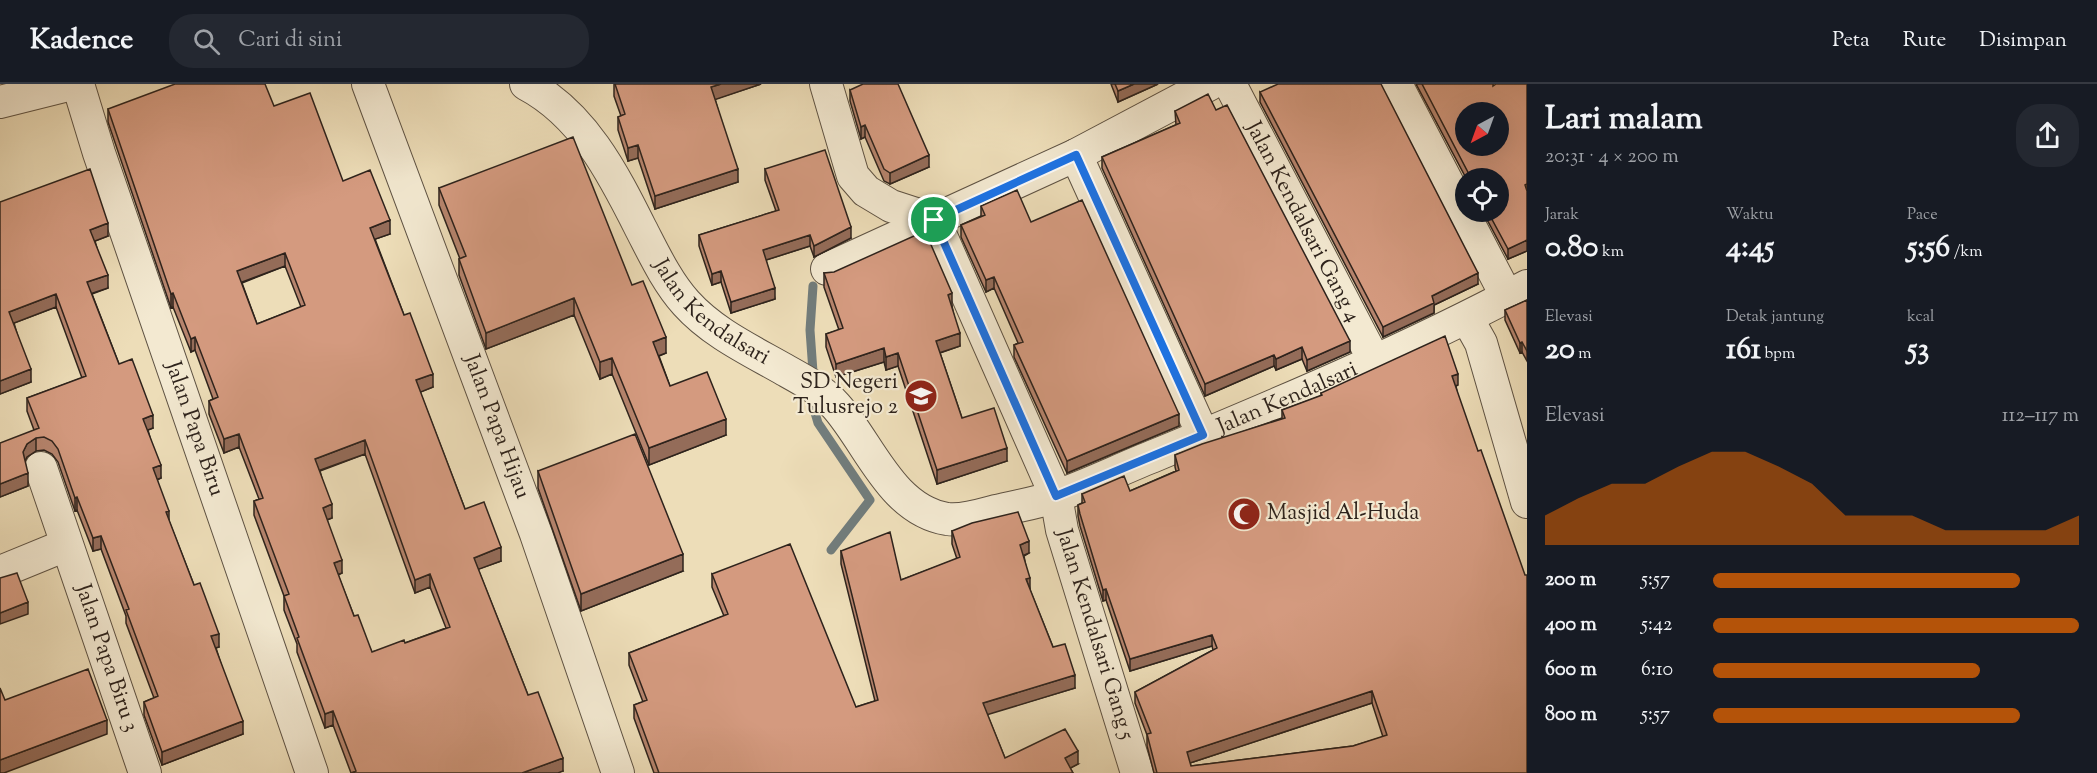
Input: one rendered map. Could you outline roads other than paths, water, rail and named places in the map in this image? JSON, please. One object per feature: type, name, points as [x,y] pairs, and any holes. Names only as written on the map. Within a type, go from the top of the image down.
[{"type":"street","points":[[0,102],[72,84]]},
{"type":"street","name":"Jalan Papa Biru","points":[[78,84],[99,153],[312,773]]},
{"type":"street","name":"Jalan Papa Hijau","points":[[368,84],[536,534],[618,773]]},
{"type":"street","points":[[826,84],[854,176],[866,191],[891,206],[934,220]]},
{"type":"street","points":[[827,269],[1076,155],[1210,84]]},
{"type":"street","name":"Jalan Kendalsari Gang 4","points":[[1230,84],[1374,360]]},
{"type":"street","points":[[1396,84],[1517,291]]},
{"type":"street","name":"Jalan Kendalsari","points":[[530,85],[564,110],[586,135],[609,168],[672,285],[686,304],[722,334],[802,379],[825,395],[837,407],[868,453],[905,497],[926,513],[950,519],[970,518],[1056,496],[1374,360],[1467,318],[1517,291]]},
{"type":"street","points":[[1076,155],[1203,435]]},
{"type":"street","name":"Jalan Kendalsari Gang 5","points":[[934,220],[1056,496],[1062,530],[1137,773]]},
{"type":"street","points":[[1467,318],[1481,343],[1527,502]]},
{"type":"street","name":"Jalan Papa Biru 3","points":[[41,468],[145,773]]},
{"type":"street","points":[[0,572],[66,545]]},
{"type":"waterway","points":[[813,286],[810,330],[813,372]]},
{"type":"waterway","points":[[813,406],[818,423],[870,500],[831,550]]},
{"type":"place","name":"SD Negeri Tulusrejo 2","points":[[921,396]]},
{"type":"place","name":"Masjid Al-Huda","points":[[1244,514]]}]
